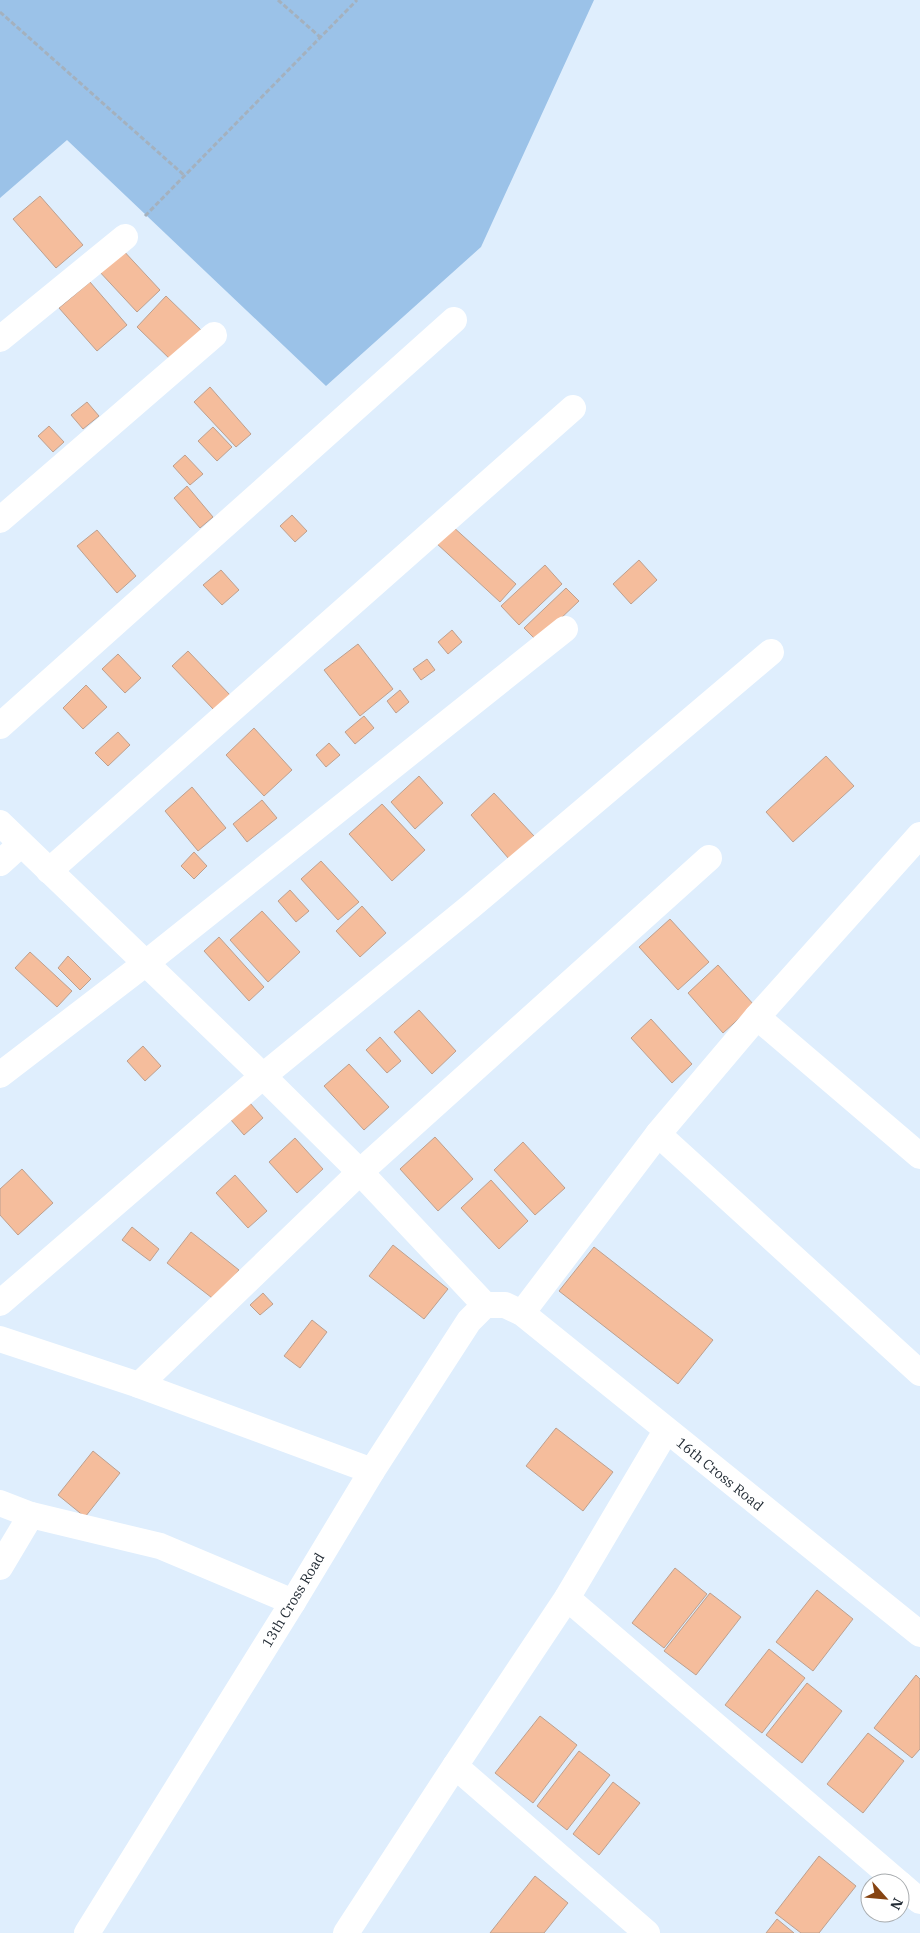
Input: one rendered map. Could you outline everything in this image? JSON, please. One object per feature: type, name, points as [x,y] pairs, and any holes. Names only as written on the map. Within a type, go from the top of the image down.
[{"type":"street","points":[[0,339],[125,236]]},
{"type":"street","points":[[0,726],[454,320]]},
{"type":"street","points":[[0,520],[214,335]]},
{"type":"street","points":[[50,871],[572,408]]},
{"type":"street","points":[[0,1075],[146,963],[565,629]]},
{"type":"street","points":[[0,1303],[263,1076],[470,907],[771,652]]},
{"type":"street","points":[[0,823],[360,1172],[485,1305],[505,1305],[522,1313],[658,1134],[757,1017],[920,835]]},
{"type":"street","points":[[0,863],[21,844]]},
{"type":"street","points":[[139,1385],[360,1172],[709,858]]},
{"type":"street","points":[[757,1017],[920,1156]]},
{"type":"street","points":[[658,1134],[920,1373]]},
{"type":"street","name":"13th Cross Road","points":[[87,1933],[293,1602],[372,1471],[469,1321],[485,1305]]},
{"type":"street","name":"16th Cross Road","points":[[522,1313],[920,1634]]},
{"type":"street","points":[[0,1339],[139,1385],[372,1471]]},
{"type":"street","points":[[346,1933],[567,1598],[666,1431]]},
{"type":"street","points":[[0,1503],[31,1515],[160,1546],[293,1602]]},
{"type":"street","points":[[0,1567],[31,1515]]},
{"type":"street","points":[[567,1598],[886,1873]]},
{"type":"street","points":[[455,1766],[647,1933]]},
{"type":"street","points":[[910,1893],[920,1901]]},
{"type":"path","points":[[278,0],[320,37]]},
{"type":"path","points":[[125,236],[357,0]]},
{"type":"path","points":[[0,12],[185,176]]},
{"type":"shaded area","points":[[0,0],[594,0],[481,247],[326,386],[67,140],[0,198]]},
{"type":"building","points":[[40,196],[83,245],[56,268],[13,219]]},
{"type":"building","points":[[121,248],[160,290],[137,312],[98,270]]},
{"type":"building","points":[[90,282],[127,325],[97,351],[59,308]]},
{"type":"building","points":[[166,296],[204,333],[174,363],[137,327]]},
{"type":"building","points":[[210,387],[251,434],[236,447],[194,402]]},
{"type":"building","points":[[87,402],[99,416],[83,429],[71,415]]},
{"type":"building","points":[[49,426],[64,442],[53,452],[38,436]]},
{"type":"building","points":[[213,427],[232,447],[217,461],[198,441]]},
{"type":"building","points":[[185,455],[203,474],[190,485],[173,466]]},
{"type":"building","points":[[187,486],[213,517],[200,528],[174,498]]},
{"type":"building","points":[[292,515],[307,531],[295,542],[280,526]]},
{"type":"building","points":[[451,525],[516,584],[500,602],[435,542]]},
{"type":"building","points":[[97,530],[136,576],[117,593],[77,546]]},
{"type":"building","points":[[639,560],[657,580],[631,604],[613,584]]},
{"type":"building","points":[[545,565],[562,584],[519,625],[501,606]]},
{"type":"building","points":[[221,570],[239,590],[222,605],[203,585]]},
{"type":"building","points":[[566,588],[579,601],[537,641],[524,628]]},
{"type":"building","points":[[452,630],[462,642],[448,654],[438,642]]},
{"type":"building","points":[[358,644],[393,689],[360,716],[324,670]]},
{"type":"building","points":[[188,651],[230,695],[214,710],[172,666]]},
{"type":"building","points":[[118,654],[141,678],[125,693],[102,669]]},
{"type":"building","points":[[427,659],[435,670],[421,680],[413,669]]},
{"type":"building","points":[[86,685],[107,707],[83,729],[63,708]]},
{"type":"building","points":[[400,690],[409,702],[396,713],[387,701]]},
{"type":"building","points":[[364,716],[374,728],[355,744],[345,732]]},
{"type":"building","points":[[254,728],[292,770],[264,796],[226,755]]},
{"type":"building","points":[[118,732],[130,745],[108,766],[95,753]]},
{"type":"building","points":[[329,743],[340,755],[326,767],[316,755]]},
{"type":"building","points":[[826,756],[854,786],[793,842],[766,812]]},
{"type":"building","points":[[419,776],[443,803],[415,829],[391,802]]},
{"type":"building","points":[[192,787],[226,828],[198,851],[165,811]]},
{"type":"building","points":[[494,793],[534,836],[509,859],[471,815]]},
{"type":"building","points":[[262,800],[277,818],[247,842],[233,824]]},
{"type":"building","points":[[382,804],[425,850],[392,881],[349,834]]},
{"type":"building","points":[[194,852],[207,866],[194,879],[181,866]]},
{"type":"building","points":[[321,861],[359,902],[338,920],[301,879]]},
{"type":"building","points":[[290,890],[309,911],[296,922],[278,901]]},
{"type":"building","points":[[362,906],[386,933],[360,957],[336,931]]},
{"type":"building","points":[[262,911],[300,952],[268,982],[230,940]]},
{"type":"building","points":[[670,919],[709,962],[678,990],[639,947]]},
{"type":"building","points":[[219,937],[264,987],[249,1001],[204,951]]},
{"type":"building","points":[[30,952],[72,991],[57,1007],[15,968]]},
{"type":"building","points":[[68,956],[91,979],[80,990],[58,968]]},
{"type":"building","points":[[718,965],[754,1005],[723,1033],[688,993]]},
{"type":"building","points":[[419,1010],[456,1051],[432,1074],[394,1032]]},
{"type":"building","points":[[651,1019],[692,1064],[672,1083],[631,1038]]},
{"type":"building","points":[[380,1037],[401,1061],[387,1073],[366,1050]]},
{"type":"building","points":[[143,1046],[161,1066],[145,1081],[127,1061]]},
{"type":"building","points":[[349,1064],[389,1107],[364,1130],[324,1086]]},
{"type":"building","points":[[250,1103],[263,1118],[244,1135],[231,1120]]},
{"type":"building","points":[[435,1137],[473,1179],[438,1211],[400,1169]]},
{"type":"building","points":[[295,1138],[323,1169],[297,1193],[269,1162]]},
{"type":"building","points":[[523,1142],[565,1188],[535,1215],[494,1170]]},
{"type":"building","points":[[22,1169],[53,1203],[18,1235],[0,1215],[0,1189]]},
{"type":"building","points":[[235,1175],[267,1211],[248,1228],[216,1193]]},
{"type":"building","points":[[491,1180],[528,1221],[499,1249],[461,1208]]},
{"type":"building","points":[[132,1227],[159,1249],[150,1261],[122,1240]]},
{"type":"building","points":[[191,1232],[239,1270],[216,1301],[167,1263]]},
{"type":"building","points":[[393,1245],[448,1289],[424,1319],[369,1276]]},
{"type":"building","points":[[594,1247],[713,1340],[678,1384],[559,1291]]},
{"type":"building","points":[[263,1293],[273,1304],[260,1315],[250,1305]]},
{"type":"building","points":[[312,1320],[327,1332],[300,1368],[284,1356]]},
{"type":"building","points":[[556,1428],[613,1472],[583,1511],[526,1466]]},
{"type":"building","points":[[93,1451],[120,1473],[85,1517],[58,1495]]},
{"type":"building","points":[[675,1568],[707,1594],[664,1648],[632,1623]]},
{"type":"building","points":[[817,1590],[853,1619],[813,1671],[776,1642]]},
{"type":"building","points":[[710,1593],[741,1617],[696,1675],[664,1651]]},
{"type":"building","points":[[769,1649],[805,1678],[762,1733],[725,1705]]},
{"type":"building","points":[[916,1675],[920,1679],[920,1749],[912,1758],[874,1728]]},
{"type":"building","points":[[807,1683],[842,1711],[802,1763],[766,1735]]},
{"type":"building","points":[[540,1716],[577,1745],[533,1803],[495,1773]]},
{"type":"building","points":[[868,1733],[904,1761],[863,1813],[827,1784]]},
{"type":"building","points":[[579,1751],[610,1775],[567,1830],[537,1806]]},
{"type":"building","points":[[613,1782],[640,1803],[599,1855],[573,1834]]},
{"type":"building","points":[[819,1856],[856,1886],[819,1933],[801,1933],[775,1913]]},
{"type":"building","points":[[535,1876],[568,1903],[544,1933],[490,1933]]},
{"type":"building","points":[[777,1919],[794,1933],[766,1933]]}]
